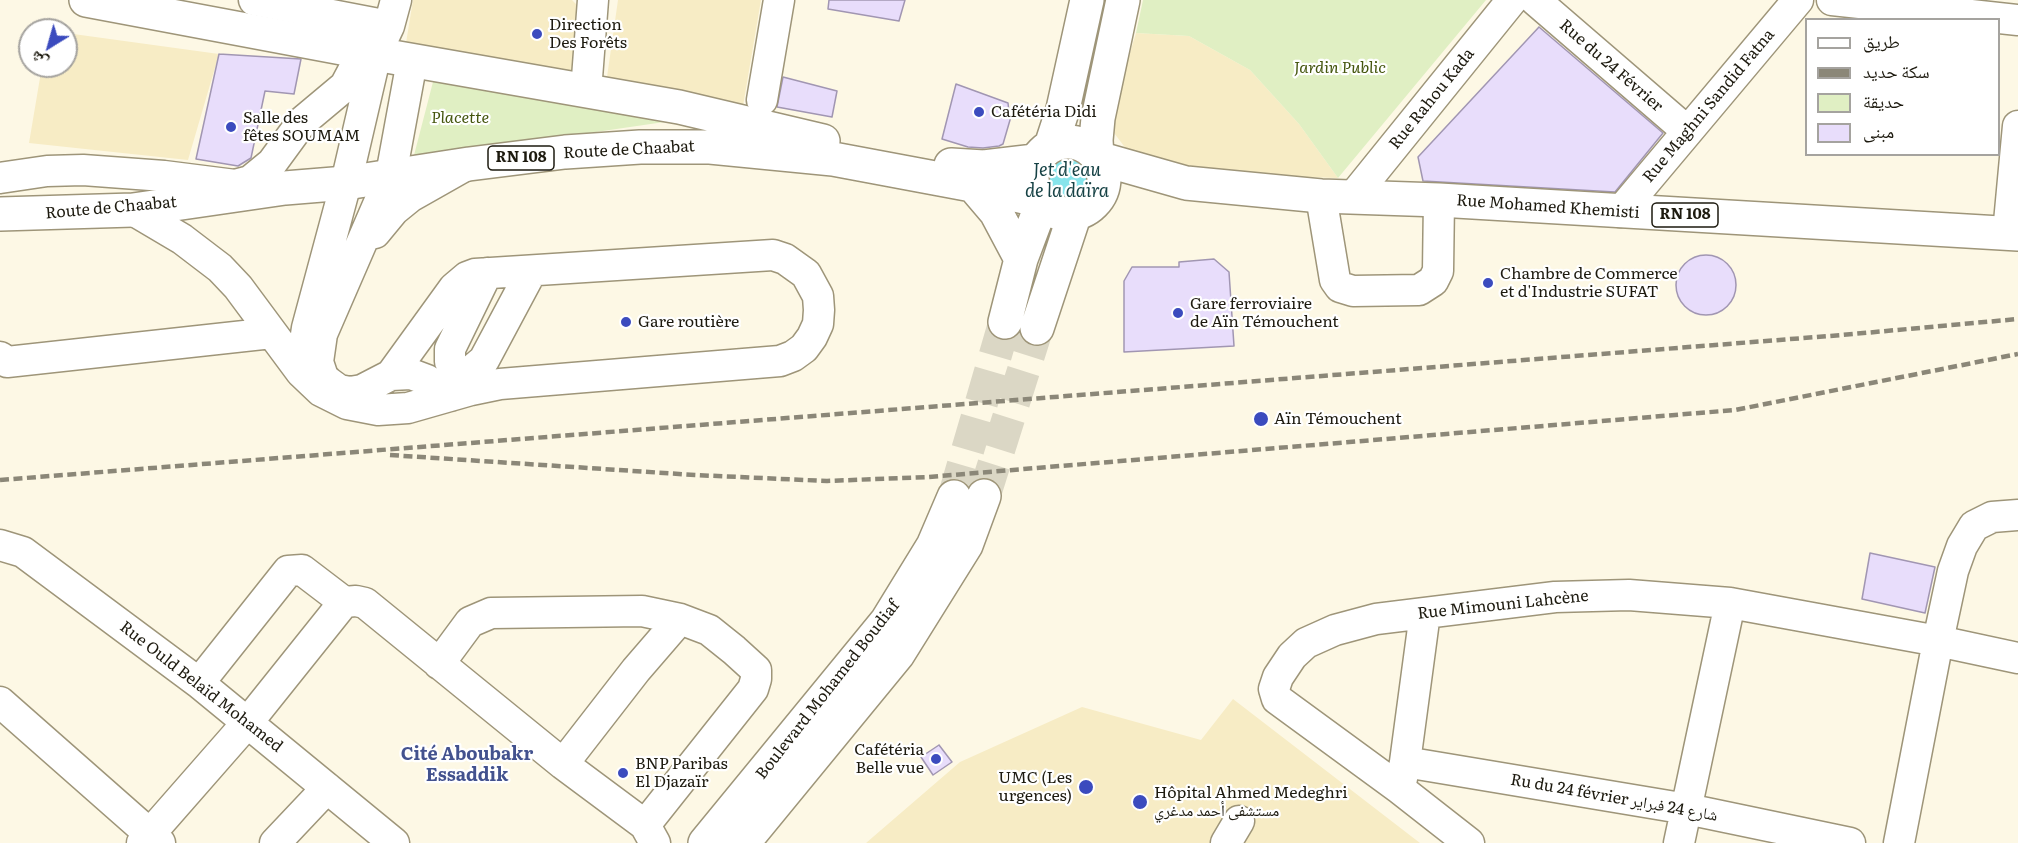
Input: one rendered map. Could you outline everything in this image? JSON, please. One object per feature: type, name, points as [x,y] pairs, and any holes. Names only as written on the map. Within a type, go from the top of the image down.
[{"type":"main road","points":[[86,0],[380,33],[412,61],[679,107],[834,143],[957,166],[984,167],[1043,153],[1071,142],[1090,149],[1098,157]]},
{"type":"main road","points":[[1087,0],[1063,109],[1032,171],[1032,182],[1041,202],[1058,212],[1087,205]]},
{"type":"main road","points":[[1037,328],[1087,205],[1104,177],[1096,140],[1098,118],[1122,0]]},
{"type":"main road","name":"Route de Chaabat","points":[[0,214],[133,210],[272,177],[346,183],[469,164],[619,148],[710,147],[833,159],[973,185],[1041,202]]},
{"type":"main road","name":"Rue Mohamed Khemisti","points":[[1098,157],[1186,183]]},
{"type":"main road","name":"Rue Mohamed Khemisti","points":[[1087,205],[1142,187],[1186,183],[1337,197],[1439,200],[2013,234]]},
{"type":"main road","points":[[973,185],[996,212],[1021,259]]},
{"type":"main road","points":[[1005,322],[1021,259],[1041,202]]},
{"type":"main road","name":"Boulevard Mohamed Boudiaf","points":[[705,843],[887,621],[933,546],[969,497],[966,545],[898,654],[743,843]]},
{"type":"street","points":[[254,0],[380,33]]},
{"type":"street","points":[[586,91],[593,0]]},
{"type":"street","points":[[762,100],[779,0]]},
{"type":"street","name":"Rue Rahou Kada","points":[[1337,197],[1512,0]]},
{"type":"street","name":"Rue du 24 Février","points":[[1535,0],[1687,131]]},
{"type":"street","name":"Rue Maghni Sandid Fatna","points":[[1620,212],[1798,0]]},
{"type":"street","points":[[1832,0],[1999,18]]},
{"type":"street","points":[[2000,18],[2018,20]]},
{"type":"street","points":[[0,178],[47,171],[83,170],[164,176],[235,185],[272,177],[302,122],[345,86],[354,69],[380,33]]},
{"type":"street","points":[[301,372],[307,328],[346,183],[380,33]]},
{"type":"street","points":[[391,375],[402,373],[455,386],[780,361],[804,348],[818,324],[819,310],[818,296],[806,274],[796,265],[772,255],[509,272],[467,277],[454,288],[391,375],[374,386],[350,392],[333,387],[320,370],[319,355],[322,334],[354,266],[391,175],[412,61]]},
{"type":"street","points":[[2013,234],[2018,126]]},
{"type":"street","points":[[354,266],[394,210],[410,197],[469,164]]},
{"type":"street","points":[[1337,197],[1335,279],[1340,287],[1353,291],[1419,290],[1433,281],[1438,271],[1439,200]]},
{"type":"street","points":[[133,210],[182,239],[220,267],[238,287],[301,372],[321,391],[347,404],[362,408],[378,410],[408,408],[455,386],[484,360],[509,272]]},
{"type":"street","points":[[455,386],[450,349],[509,272]]},
{"type":"street","points":[[0,357],[7,362],[272,333]]},
{"type":"street","points":[[1899,843],[1953,571],[1962,546],[1974,526],[2000,507]]},
{"type":"street","name":"Rue Ould Belaïd Mohamed","points":[[0,545],[24,552],[199,683],[394,843]]},
{"type":"street","points":[[199,683],[288,571],[302,570],[344,602],[365,603],[439,664],[562,764],[650,834],[753,689],[756,679],[756,670],[709,630],[680,619],[642,611],[491,613],[470,622],[439,664]]},
{"type":"street","name":"Rue Mimouni Lahcène","points":[[1402,775],[1277,699],[1274,689],[1278,676],[1292,656],[1306,642],[1335,630],[1376,619],[1555,597],[1629,595],[1730,603],[2018,658]]},
{"type":"street","points":[[0,702],[150,840],[344,602]]},
{"type":"street","points":[[1687,831],[1730,603]]},
{"type":"street","points":[[1425,613],[1402,775],[1469,843]]},
{"type":"street","points":[[562,764],[636,670],[680,619]]},
{"type":"street","name":"Ru du 24 février شارع 24 فبراير","points":[[1402,775],[1687,831],[1850,843]]},
{"type":"street","points":[[275,843],[327,788]]},
{"type":"shaded area","name":"Direction Des Forêts","points":[[413,0],[572,0],[584,12],[571,75],[406,43]]},
{"type":"shaded area","points":[[618,0],[761,0],[743,106],[607,77]]},
{"type":"shaded area","points":[[1136,33],[1189,36],[1250,70],[1299,124],[1338,178],[1203,174],[1133,158],[1108,125]]},
{"type":"shaded area","points":[[78,35],[219,54],[188,160],[29,143],[40,78],[78,78]]},
{"type":"shaded area","name":"Hôpital Ahmed Medeghri مستشفى أحمد مدغري","points":[[1233,699],[1420,843],[866,843],[960,762],[1082,707],[1201,740]]},
{"type":"green space","name":"Jardin Public","points":[[1143,0],[1486,0],[1338,178],[1299,124],[1250,70],[1189,36],[1136,33]]},
{"type":"green space","name":"Placette","points":[[434,78],[678,120],[548,139],[412,163]]},
{"type":"water","name":"Jet d'eau de la daïra","points":[[1062,155],[1072,155],[1086,162],[1093,181],[1086,200],[1072,207],[1062,207],[1052,203],[1045,196],[1041,186],[1041,176],[1045,166],[1052,159]]},
{"type":"building","points":[[829,0],[905,0],[899,21],[828,9]]},
{"type":"building","points":[[1539,27],[1663,133],[1615,192],[1423,181],[1418,157]]},
{"type":"building","name":"Salle des fêtes SOUMAM","points":[[219,54],[301,59],[294,94],[265,91],[251,158],[238,166],[196,159]]},
{"type":"building","points":[[783,77],[837,91],[832,117],[777,107]]},
{"type":"building","name":"Cafétéria Didi","points":[[956,84],[1008,103],[1010,120],[1003,144],[983,148],[968,147],[942,139]]},
{"type":"building","points":[[1700,255],[1712,255],[1723,260],[1731,268],[1736,285],[1734,297],[1723,310],[1712,315],[1700,315],[1689,310],[1681,302],[1676,291],[1676,279],[1681,268],[1689,260]]},
{"type":"building","name":"Gare ferroviaire de Aïn Témouchent","points":[[1214,259],[1229,272],[1234,346],[1124,352],[1124,281],[1132,267],[1179,267],[1179,262]]},
{"type":"building","points":[[1870,553],[1935,567],[1925,613],[1862,599]]},
{"type":"building","name":"Cafétéria Belle vue","points":[[939,745],[952,762],[933,775],[921,757]]},
{"type":"tunnel","points":[[954,497],[1005,322]]},
{"type":"tunnel","points":[[984,496],[1037,328]]},
{"type":"railway","points":[[0,480],[1842,335],[2018,319]]},
{"type":"railway","points":[[390,455],[695,475],[827,481],[928,477],[1735,410],[2018,354]]},
{"type":"place","name":"Direction Des Forêts","points":[[537,34]]},
{"type":"place","name":"Cafétéria Didi","points":[[979,112]]},
{"type":"place","name":"Salle des fêtes SOUMAM","points":[[231,127]]},
{"type":"place","name":"Chambre de Commerce et d'Industrie SUFAT","points":[[1488,283]]},
{"type":"place","name":"Gare ferroviaire de Aïn Témouchent","points":[[1178,313]]},
{"type":"place","name":"Gare routière","points":[[626,322]]},
{"type":"place","name":"Aïn Témouchent","points":[[1261,419]]},
{"type":"place","name":"Cafétéria Belle vue","points":[[936,759]]},
{"type":"place","name":"BNP Paribas El Djazaïr","points":[[623,773]]},
{"type":"place","name":"UMC (Les urgences)","points":[[1086,787]]},
{"type":"place","name":"Hôpital Ahmed Medeghri مستشفى أحمد مدغري","points":[[1140,802]]},
{"type":"district","name":"Cité Aboubakr Essaddik","points":[[467,765]]}]
